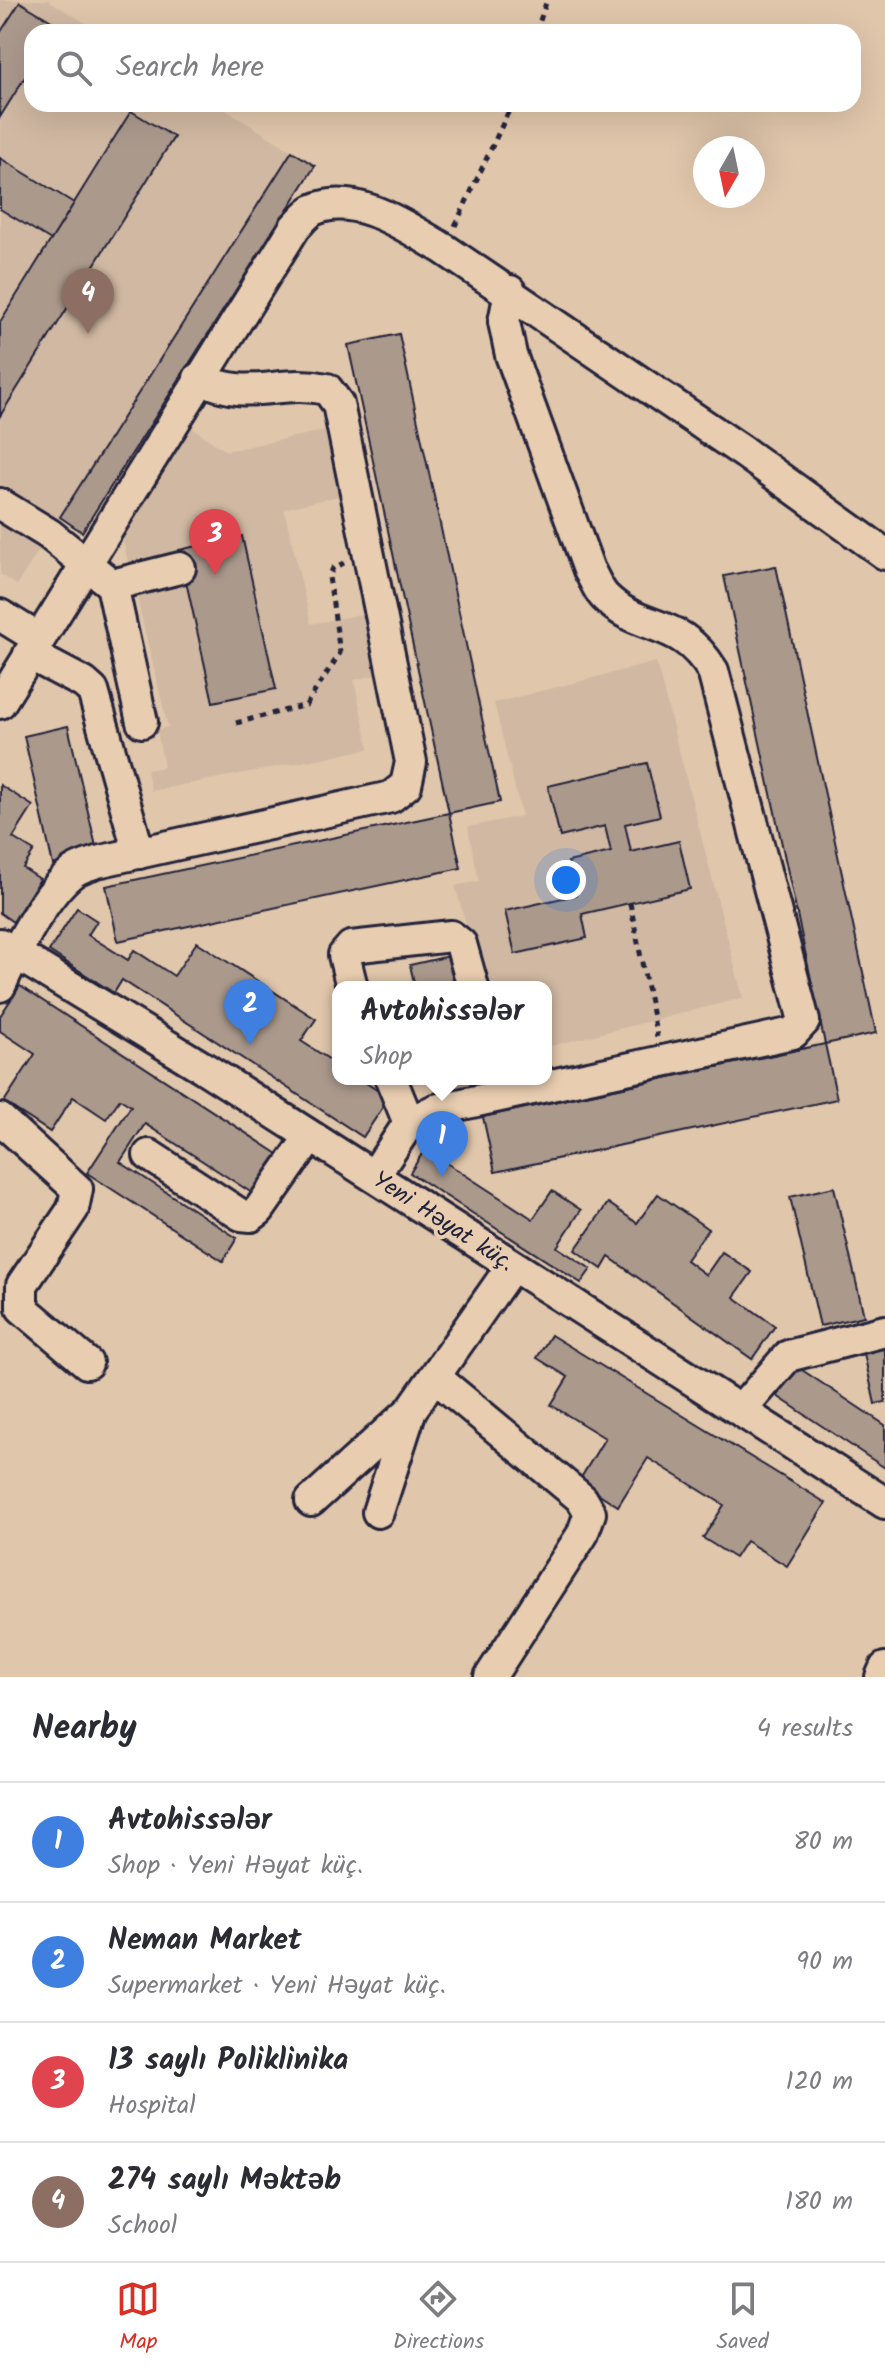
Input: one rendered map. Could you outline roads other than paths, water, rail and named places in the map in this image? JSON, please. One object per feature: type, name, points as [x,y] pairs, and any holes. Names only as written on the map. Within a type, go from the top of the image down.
[{"type":"street","points":[[0,703],[199,378],[295,227],[313,210],[355,206],[394,220],[444,249],[510,291],[885,554]]},
{"type":"street","points":[[510,291],[504,322],[511,355],[589,570],[604,596],[626,613],[676,632],[700,650],[713,671],[804,1021],[793,1033],[662,1061],[552,1079]]},
{"type":"street","points":[[0,986],[8,949],[74,871],[139,853],[391,797],[406,785],[411,762],[338,404],[327,389],[310,385],[225,390],[199,378]]},
{"type":"street","points":[[0,504],[85,562],[112,585],[142,722]]},
{"type":"street","points":[[112,585],[180,568]]},
{"type":"street","points":[[0,615],[34,647],[93,691],[139,853]]},
{"type":"street","points":[[350,981],[344,955],[351,947],[451,936],[461,944],[471,981]]},
{"type":"street","name":"Yeni Həyat küç.","points":[[8,949],[204,1068],[885,1503]]},
{"type":"street","points":[[393,1085],[409,1123]]},
{"type":"street","points":[[374,1176],[409,1123],[435,1110],[501,1087]]},
{"type":"street","points":[[0,1119],[77,1189],[73,1209],[22,1285],[22,1308],[87,1363]]},
{"type":"street","points":[[149,1155],[241,1215],[251,1216],[259,1210],[310,1137]]},
{"type":"street","points":[[311,1501],[411,1410],[512,1266]]},
{"type":"street","points":[[741,1410],[788,1356],[885,1331]]},
{"type":"street","points":[[435,1377],[582,1499],[590,1513],[582,1535],[490,1677]]},
{"type":"street","points":[[378,1512],[411,1410]]},
{"type":"street","points":[[881,1677],[885,1668]]},
{"type":"place","name":"274 saylı Məktəb","points":[[88,334]]},
{"type":"place","name":"13 saylı Poliklinika","points":[[215,575]]},
{"type":"place","name":"Neman Market","points":[[250,1045]]},
{"type":"place","name":"Avtohissələr","points":[[442,1177]]}]
